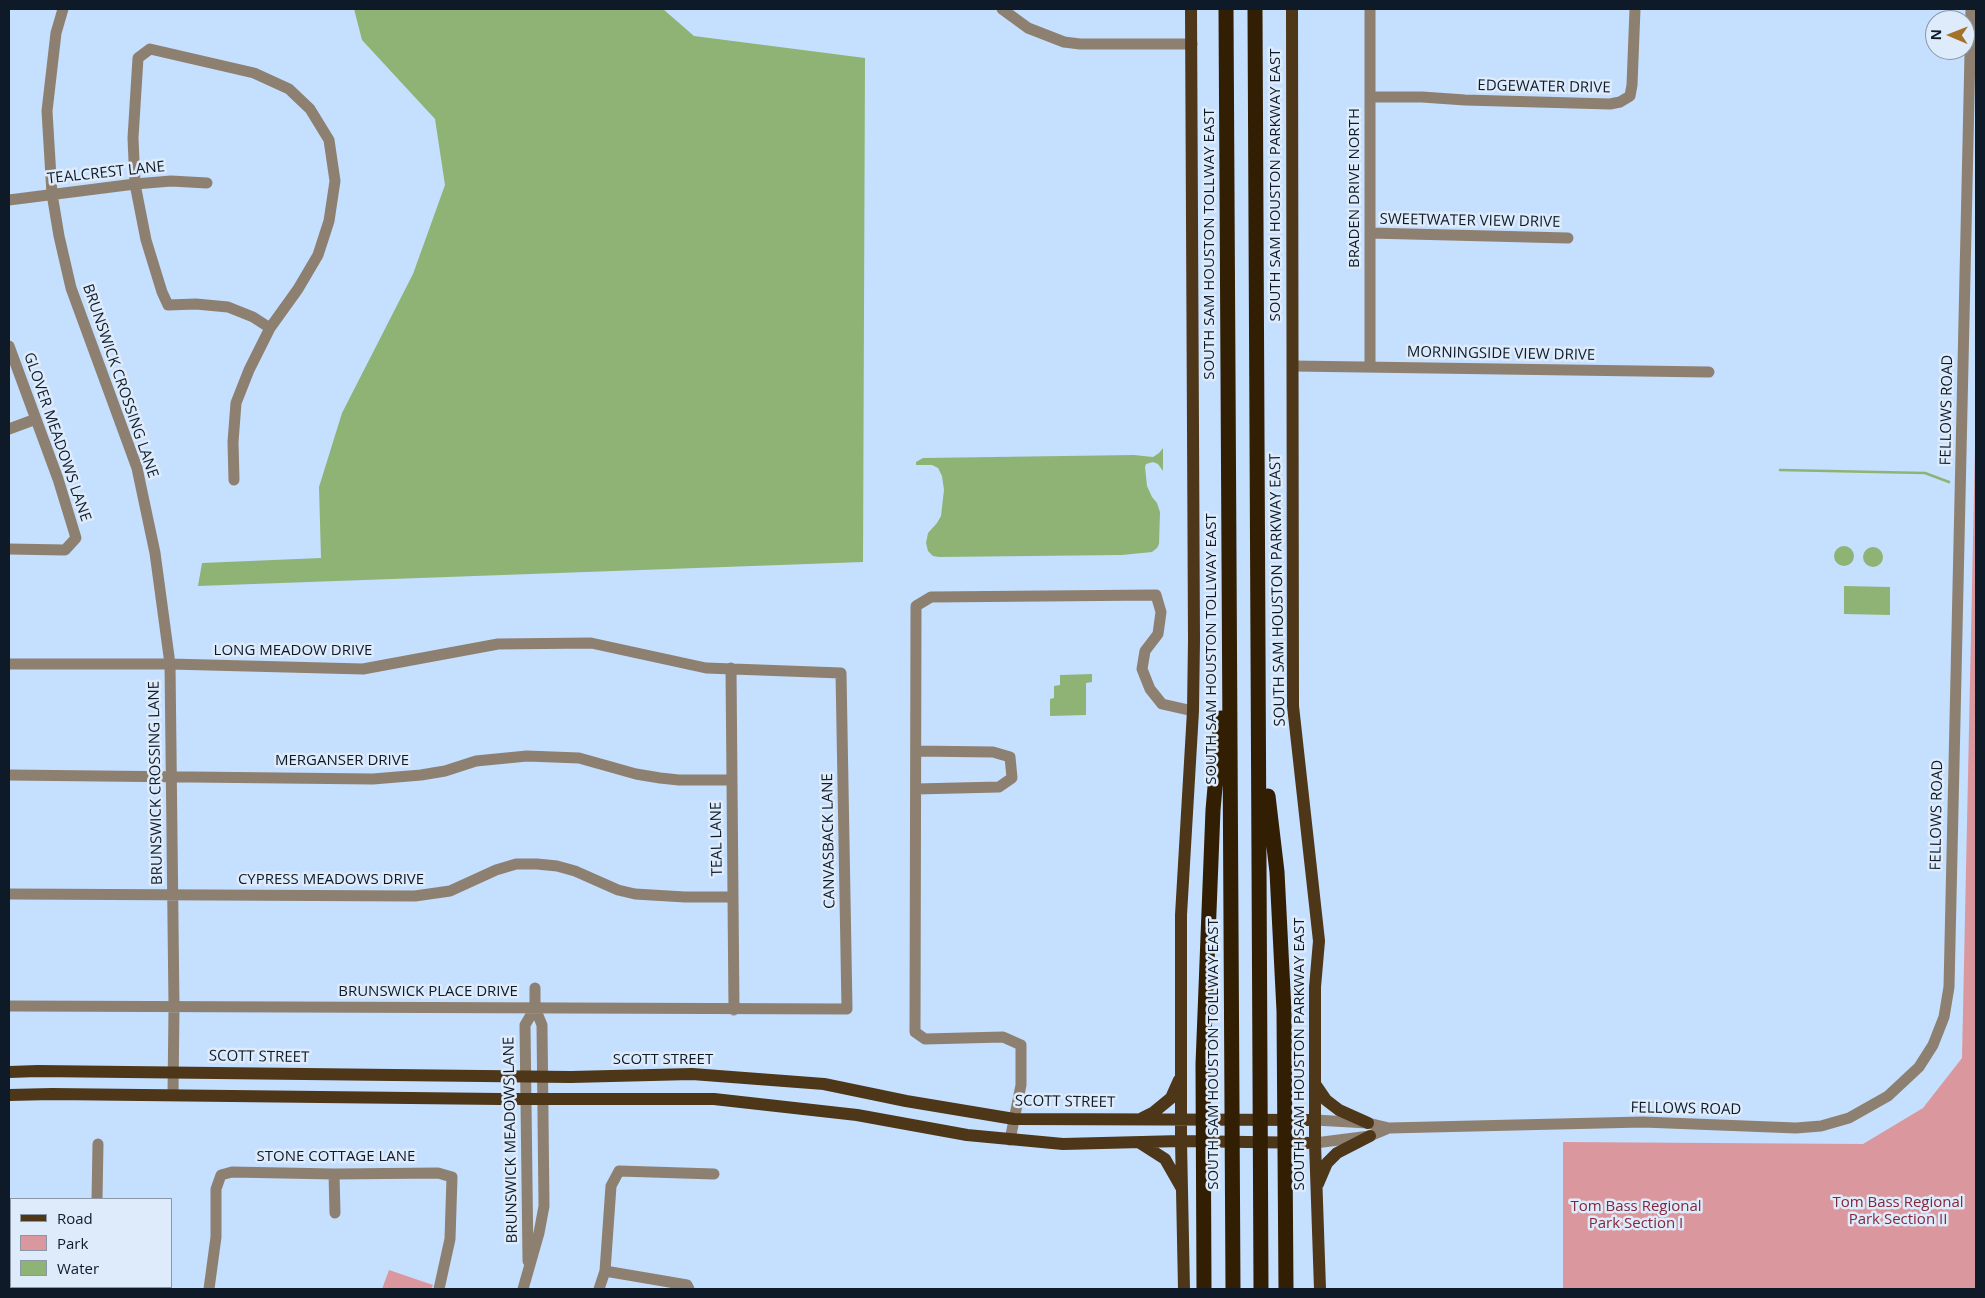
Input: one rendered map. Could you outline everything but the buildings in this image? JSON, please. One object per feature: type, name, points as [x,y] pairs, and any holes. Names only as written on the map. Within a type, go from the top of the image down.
[{"type":"highway","name":"SOUTH SAM HOUSTON TOLLWAY EAST","points":[[1226,9],[1232,1289]]},
{"type":"highway","points":[[1256,9],[1261,1289]]},
{"type":"highway","points":[[1204,1289],[1203,1064],[1213,810],[1230,610]]},
{"type":"highway","points":[[1259,717],[1277,872],[1284,1011],[1286,1289]]},
{"type":"main road","points":[[1184,1289],[1181,1141],[1181,915],[1193,711],[1194,327],[1191,9]]},
{"type":"main road","name":"SOUTH SAM HOUSTON PARKWAY EAST","points":[[1292,9],[1293,706],[1319,941],[1315,988],[1315,1143],[1320,1289]]},
{"type":"main road","name":"SCOTT STREET","points":[[9,1072],[174,1072],[542,1077],[692,1074],[824,1084],[1014,1119],[1181,1118],[1315,1120]]},
{"type":"main road","points":[[1140,1119],[1154,1112],[1171,1098],[1181,1076]]},
{"type":"main road","points":[[1315,1084],[1326,1100],[1339,1110],[1368,1123]]},
{"type":"main road","points":[[857,1115],[861,1092]]},
{"type":"main road","points":[[9,1095],[714,1099],[857,1115],[967,1135],[1063,1144],[1181,1141],[1315,1143]]},
{"type":"main road","points":[[1317,1186],[1326,1163],[1337,1153],[1370,1136]]},
{"type":"main road","points":[[1140,1143],[1165,1159],[1172,1168],[1182,1191]]},
{"type":"street","name":"BRUNSWICK CROSSING LANE","points":[[63,9],[56,33],[47,111],[52,194],[71,288],[137,468],[155,553],[170,664],[174,1007],[173,1095]]},
{"type":"street","points":[[1002,9],[1028,28],[1064,42],[1080,44],[1192,44]]},
{"type":"street","name":"BRADEN DRIVE NORTH","points":[[1370,9],[1370,367]]},
{"type":"street","name":"EDGEWATER DRIVE","points":[[1370,97],[1422,97],[1610,104],[1620,102],[1630,96],[1632,86],[1635,9]]},
{"type":"street","name":"FELLOWS ROAD","points":[[1315,1120],[1368,1123],[1389,1128],[1643,1122],[1796,1128],[1821,1126],[1849,1118],[1888,1096],[1919,1067],[1933,1045],[1944,1017],[1948,987],[1971,9]]},
{"type":"street","points":[[234,480],[233,442],[236,403],[249,370],[270,328],[298,289],[318,255],[330,221],[335,181],[329,140],[310,110],[289,89],[254,72],[150,49],[138,58],[132,138],[135,184],[146,240],[162,292],[168,305],[196,304],[228,307],[253,317],[270,328]]},
{"type":"street","name":"TEALCREST LANE","points":[[9,200],[135,184],[207,183]]},
{"type":"street","name":"SWEETWATER VIEW DRIVE","points":[[1370,233],[1568,238]]},
{"type":"street","name":"GLOVER MEADOWS LANE","points":[[9,346],[58,479],[76,538],[65,550],[9,549]]},
{"type":"street","name":"MORNINGSIDE VIEW DRIVE","points":[[1293,366],[1708,372]]},
{"type":"street","points":[[9,429],[36,420]]},
{"type":"street","points":[[1010,1140],[1021,1085],[1021,1045],[1003,1037],[925,1039],[915,1032],[916,606],[931,597],[1156,595],[1162,612],[1158,634],[1145,651],[1142,669],[1150,689],[1162,704],[1193,711]]},
{"type":"street","name":"LONG MEADOW DRIVE","points":[[9,664],[170,664],[363,669],[498,644],[591,643],[706,668],[842,673]]},
{"type":"street","name":"TEAL LANE","points":[[731,668],[734,1010]]},
{"type":"street","name":"CANVASBACK LANE","points":[[842,673],[847,1009]]},
{"type":"street","points":[[916,751],[993,752],[1010,757],[1012,778],[999,787],[916,789]]},
{"type":"street","name":"MERGANSER DRIVE","points":[[9,775],[394,778],[445,771],[476,761],[527,756],[579,758],[636,774],[660,778],[731,780]]},
{"type":"street","name":"CYPRESS MEADOWS DRIVE","points":[[9,894],[415,896],[450,891],[496,870],[516,864],[537,864],[557,866],[575,871],[618,890],[635,894],[685,898],[732,897]]},
{"type":"street","name":"BRUNSWICK MEADOWS LANE","points":[[523,1289],[539,1233],[544,1206],[542,1025],[535,1008],[535,988]]},
{"type":"street","name":"BRUNSWICK PLACE DRIVE","points":[[9,1006],[847,1009]]},
{"type":"street","name":"BRUNSWICK MEADOWS LANE","points":[[528,1274],[525,1025],[535,1008]]},
{"type":"street","name":"FELLOWS ROAD","points":[[1315,1143],[1370,1136],[1389,1128]]},
{"type":"street","points":[[97,1198],[98,1144]]},
{"type":"street","name":"STONE COTTAGE LANE","points":[[209,1289],[216,1237],[216,1189],[220,1175],[232,1172],[334,1174],[438,1172],[452,1177],[450,1239],[439,1289]]},
{"type":"street","points":[[599,1289],[605,1271],[611,1186],[620,1172],[714,1174]]},
{"type":"street","points":[[334,1174],[335,1213]]},
{"type":"street","points":[[605,1271],[687,1285],[689,1289]]},
{"type":"green space","points":[[1976,399],[1976,1289],[1563,1289],[1563,1142],[1863,1144],[1923,1108],[1962,1058]]},
{"type":"green space","points":[[389,1270],[433,1285],[431,1289],[382,1289]]},
{"type":"water","points":[[354,9],[663,9],[694,36],[865,58],[863,562],[198,586],[202,563],[321,558],[319,487],[342,413],[413,274],[445,185],[435,119],[362,40]]},
{"type":"water","points":[[1163,448],[1163,471],[1158,464],[1153,462],[1146,464],[1145,467],[1147,486],[1160,512],[1159,544],[1152,552],[1122,555],[939,557],[933,556],[928,551],[926,543],[928,533],[941,516],[944,490],[942,476],[938,468],[932,465],[916,465],[916,462],[923,458],[1134,455],[1153,457]]},
{"type":"water","points":[[1844,546],[1851,549],[1854,556],[1851,563],[1844,566],[1837,563],[1834,556],[1837,549]]},
{"type":"water","points":[[1869,547],[1877,547],[1883,553],[1883,561],[1877,567],[1869,567],[1863,561],[1863,553]]},
{"type":"water","points":[[1844,586],[1890,587],[1890,615],[1844,614]]},
{"type":"water","points":[[1092,674],[1092,682],[1086,683],[1086,715],[1050,716],[1050,699],[1054,698],[1054,686],[1060,685],[1060,675]]},
{"type":"waterway","points":[[1780,470],[1925,473],[1949,482]]},
{"type":"park label","name":"Tom Bass Regional Park Section II","points":[[1898,1212]]},
{"type":"park label","name":"Tom Bass Regional Park Section I","points":[[1636,1216]]}]
